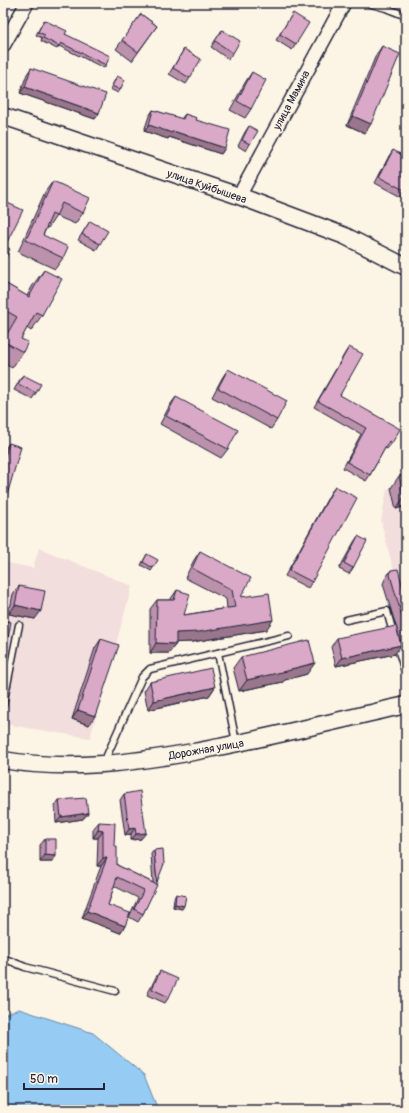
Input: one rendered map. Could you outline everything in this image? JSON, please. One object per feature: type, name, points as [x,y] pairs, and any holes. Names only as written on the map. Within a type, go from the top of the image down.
[{"type":"street","points":[[3,46],[27,3]]},
{"type":"street","name":"улица Мамина","points":[[239,196],[344,3]]},
{"type":"street","name":"улица Куйбышева","points":[[3,116],[239,196],[345,236],[406,267]]},
{"type":"street","name":"Дорожная улица","points":[[3,760],[42,765],[103,764],[170,756],[236,744],[406,705]]},
{"type":"lane","points":[[368,3],[406,16]]},
{"type":"lane","points":[[346,620],[387,611],[406,674]]},
{"type":"lane","points":[[3,705],[19,625]]},
{"type":"lane","points":[[103,764],[144,673],[150,669],[289,636]]},
{"type":"lane","points":[[218,653],[236,744]]},
{"type":"lane","points":[[3,958],[24,967],[115,991]]},
{"type":"shaded area","points":[[406,484],[406,620],[381,521],[387,489]]},
{"type":"shaded area","points":[[39,548],[132,586],[90,738],[3,724],[3,562],[33,568]]},
{"type":"water","points":[[19,1009],[93,1033],[144,1075],[158,1110],[3,1110],[3,1015]]},
{"type":"building","points":[[293,13],[309,23],[296,44],[280,34]]},
{"type":"building","points":[[141,14],[157,26],[138,52],[122,40]]},
{"type":"building","points":[[44,20],[67,31],[65,34],[110,56],[106,65],[61,43],[59,46],[43,38],[45,35],[38,32]]},
{"type":"building","points":[[222,30],[240,41],[233,53],[215,41]]},
{"type":"building","points":[[382,46],[400,54],[371,124],[353,116]]},
{"type":"building","points":[[184,49],[201,59],[190,78],[173,68]]},
{"type":"building","points":[[31,68],[106,94],[99,113],[25,87]]},
{"type":"building","points":[[252,72],[266,80],[251,109],[237,101]]},
{"type":"building","points":[[117,76],[125,80],[120,90],[112,86]]},
{"type":"building","points":[[153,110],[183,119],[185,114],[197,118],[196,120],[230,130],[225,148],[173,131],[172,133],[149,125]]},
{"type":"building","points":[[249,126],[258,131],[250,144],[242,140]]},
{"type":"building","points":[[393,150],[406,157],[406,191],[379,177]]},
{"type":"building","points":[[53,181],[90,198],[83,213],[62,203],[56,216],[52,214],[43,235],[68,247],[63,258],[26,240]]},
{"type":"building","points":[[3,201],[23,210],[5,246],[10,249],[6,257],[3,255]]},
{"type":"building","points":[[90,221],[108,231],[100,244],[82,234]]},
{"type":"building","points":[[44,270],[62,279],[42,315],[36,312],[21,339],[28,342],[23,352],[3,341],[17,317],[3,309],[3,282],[29,297]]},
{"type":"building","points":[[349,347],[363,354],[340,395],[400,429],[392,443],[389,441],[370,475],[347,462],[366,428],[318,401]]},
{"type":"building","points":[[228,369],[287,401],[277,420],[218,388]]},
{"type":"building","points":[[23,375],[41,384],[36,393],[18,384]]},
{"type":"building","points":[[176,397],[238,430],[228,449],[166,416]]},
{"type":"building","points":[[9,443],[21,447],[3,509],[3,463]]},
{"type":"building","points":[[406,475],[406,497],[404,497],[399,476]]},
{"type":"building","points":[[335,486],[357,498],[312,582],[289,570]]},
{"type":"building","points":[[358,536],[367,541],[353,568],[344,563]]},
{"type":"building","points":[[200,551],[251,578],[241,597],[269,593],[273,620],[199,632],[176,633],[176,644],[156,643],[157,600],[174,600],[177,590],[190,594],[184,615],[235,607],[232,590],[192,568]]},
{"type":"building","points":[[147,554],[158,560],[153,568],[143,562]]},
{"type":"building","points":[[398,569],[406,599],[406,630],[390,575],[391,570]]},
{"type":"building","points":[[19,586],[45,591],[41,611],[15,605]]},
{"type":"building","points":[[3,621],[11,622],[3,666]]},
{"type":"building","points":[[396,626],[401,645],[342,658],[337,638]]},
{"type":"building","points":[[101,639],[119,645],[95,716],[78,710]]},
{"type":"building","points":[[309,640],[315,663],[247,680],[241,657]]},
{"type":"building","points":[[211,668],[215,687],[154,701],[150,682]]},
{"type":"building","points":[[140,791],[146,833],[136,834],[135,828],[129,829],[124,794]]},
{"type":"building","points":[[86,798],[88,813],[61,817],[59,800]]},
{"type":"building","points":[[99,822],[115,823],[114,846],[117,846],[117,865],[157,885],[143,914],[134,909],[144,890],[117,877],[108,905],[130,913],[125,926],[87,911],[107,858],[103,858],[103,831],[98,830]]},
{"type":"building","points":[[45,839],[56,839],[56,856],[45,855]]},
{"type":"building","points":[[163,849],[164,864],[157,882],[154,850]]},
{"type":"building","points":[[176,894],[186,896],[184,906],[175,904]]},
{"type":"building","points":[[160,971],[178,979],[169,997],[152,989]]}]
